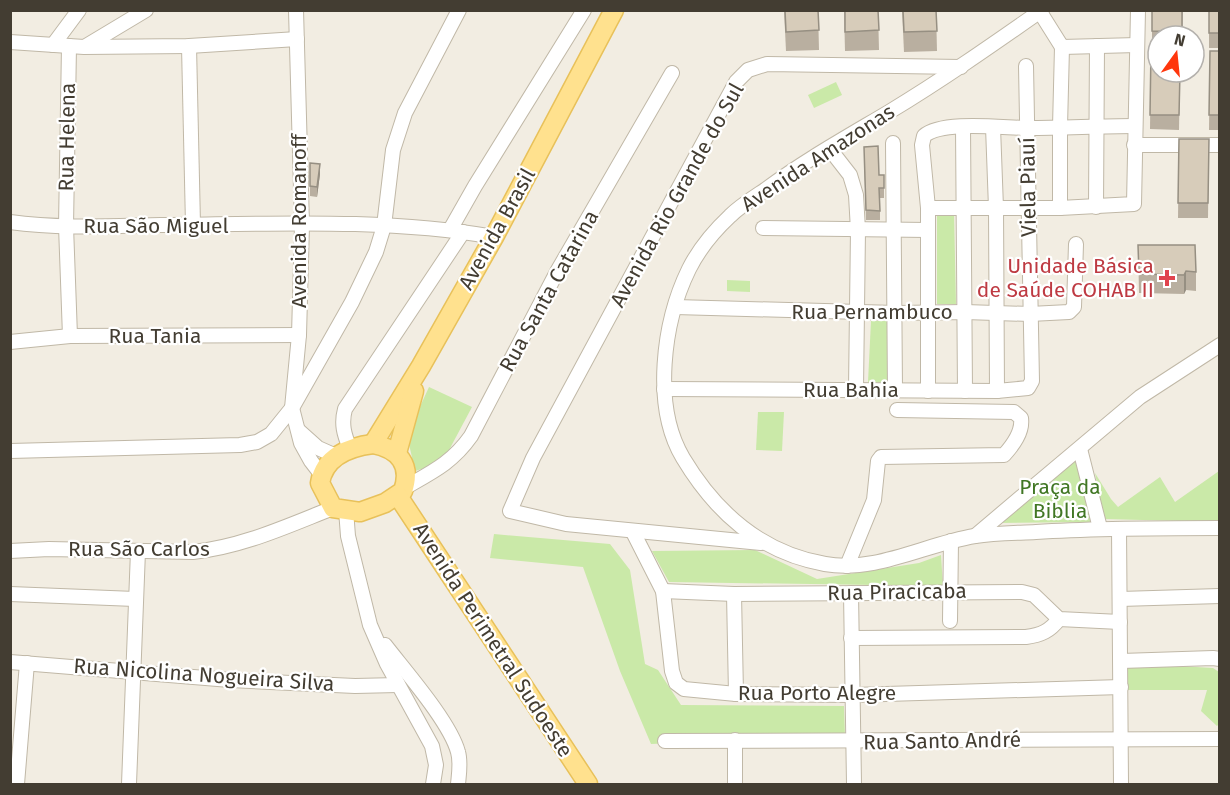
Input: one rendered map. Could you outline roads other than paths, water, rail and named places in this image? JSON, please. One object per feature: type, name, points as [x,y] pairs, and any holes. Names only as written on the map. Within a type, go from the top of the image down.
[{"type":"main road","name":"Avenida Brasil","points":[[373,444],[421,366],[494,237],[614,10]]},
{"type":"main road","points":[[397,453],[421,366]]},
{"type":"main road","points":[[373,444],[383,446],[397,453],[402,460],[405,471],[401,492],[385,503],[360,512],[339,509],[322,491],[321,474],[325,467],[343,452],[373,444]]},
{"type":"main road","name":"Avenida Perimetral Sudoeste","points":[[401,492],[588,784]]},
{"type":"street","points":[[52,45],[79,10]]},
{"type":"street","points":[[84,47],[146,10]]},
{"type":"street","name":"Avenida Romanoff","points":[[296,10],[302,225],[299,335],[292,408],[305,452],[321,474]]},
{"type":"street","points":[[10,451],[240,445],[256,442],[271,434],[292,408],[352,302],[376,252],[384,226],[388,176],[398,130],[459,10]]},
{"type":"street","points":[[297,430],[318,448],[343,452],[342,421],[345,409],[456,231],[475,186],[584,10]]},
{"type":"street","points":[[928,208],[1060,208],[1134,204],[1138,10]]},
{"type":"street","points":[[1041,11],[1062,47],[1059,127],[1060,208]]},
{"type":"street","name":"Avenida Amazonas","points":[[761,543],[725,513],[697,481],[680,453],[670,424],[664,389],[667,341],[675,307],[690,268],[708,239],[732,214],[789,173],[961,67],[1041,11]]},
{"type":"street","points":[[10,42],[84,47],[189,46],[297,39]]},
{"type":"street","points":[[1062,47],[1137,45]]},
{"type":"street","name":"Rua Helena","points":[[69,46],[66,226],[70,336]]},
{"type":"street","points":[[189,46],[193,225]]},
{"type":"street","points":[[1096,207],[1097,46]]},
{"type":"street","name":"Avenida Rio Grande do Sul","points":[[510,511],[533,458],[736,82],[748,70],[767,64],[961,67]]},
{"type":"street","name":"Viela Piauí","points":[[1026,66],[1032,381]]},
{"type":"street","name":"Rua Santa Catarina","points":[[401,492],[447,464],[471,436],[558,270],[672,73]]},
{"type":"street","points":[[928,391],[928,208],[922,146],[924,136],[932,130],[963,127],[1134,126]]},
{"type":"street","points":[[963,127],[965,391]]},
{"type":"street","points":[[993,127],[997,391]]},
{"type":"street","points":[[893,143],[895,390]]},
{"type":"street","points":[[1134,145],[1220,145]]},
{"type":"street","points":[[829,148],[850,175],[854,186],[858,230],[856,389]]},
{"type":"street","name":"Rua São Miguel","points":[[10,222],[66,226],[384,226],[456,231],[494,237]]},
{"type":"street","points":[[763,228],[928,230]]},
{"type":"street","name":"Rua Pernambuco","points":[[675,307],[896,314],[965,312],[1030,315],[1069,312],[1074,307],[1076,244]]},
{"type":"street","name":"Rua Tania","points":[[10,342],[70,336],[299,335]]},
{"type":"street","points":[[975,536],[1140,397],[1220,345]]},
{"type":"street","name":"Rua Bahia","points":[[664,389],[997,391],[1025,389],[1032,381]]},
{"type":"street","points":[[847,566],[874,500],[878,461],[881,457],[1004,455],[1017,437],[1021,423],[1021,418],[1014,412],[897,410]]},
{"type":"street","points":[[1080,449],[1100,528]]},
{"type":"street","points":[[339,509],[370,625],[398,685],[432,746],[436,765],[433,784]]},
{"type":"street","name":"Rua São Carlos","points":[[10,551],[49,549],[193,552],[216,550],[339,509]]},
{"type":"street","name":"Avenida Amazonas","points":[[510,511],[567,524],[761,543],[802,559],[847,566],[911,554],[975,536],[1100,528],[1220,528]]},
{"type":"street","points":[[1119,529],[1121,784]]},
{"type":"street","name":"Rua Porto Alegre","points":[[633,532],[663,591],[672,671],[676,683],[684,689],[736,694],[853,695],[1121,687]]},
{"type":"street","points":[[950,621],[951,541]]},
{"type":"street","points":[[129,784],[138,551]]},
{"type":"street","name":"Rua Piracicaba","points":[[663,591],[734,594],[950,591],[1028,593],[1034,595],[1059,619]]},
{"type":"street","points":[[851,593],[854,784]]},
{"type":"street","points":[[10,594],[135,599]]},
{"type":"street","points":[[734,594],[736,694]]},
{"type":"street","points":[[1120,599],[1220,596]]},
{"type":"street","points":[[852,638],[1026,637],[1048,631],[1059,619],[1120,622]]},
{"type":"street","points":[[370,625],[449,732],[459,755],[458,784]]},
{"type":"street","points":[[1121,661],[1220,659]]},
{"type":"street","name":"Rua Nicolina Nogueira Silva","points":[[10,662],[240,681],[355,686],[398,685]]},
{"type":"street","points":[[17,784],[27,663]]},
{"type":"street","name":"Rua Santo André","points":[[665,741],[1220,739]]},
{"type":"street","points":[[735,740],[735,784]]},
{"type":"place","name":"Unidade Básica de Saúde COHAB II","points":[[1167,278]]},
{"type":"park label","name":"Praça da Biblia","points":[[1060,499]]}]
